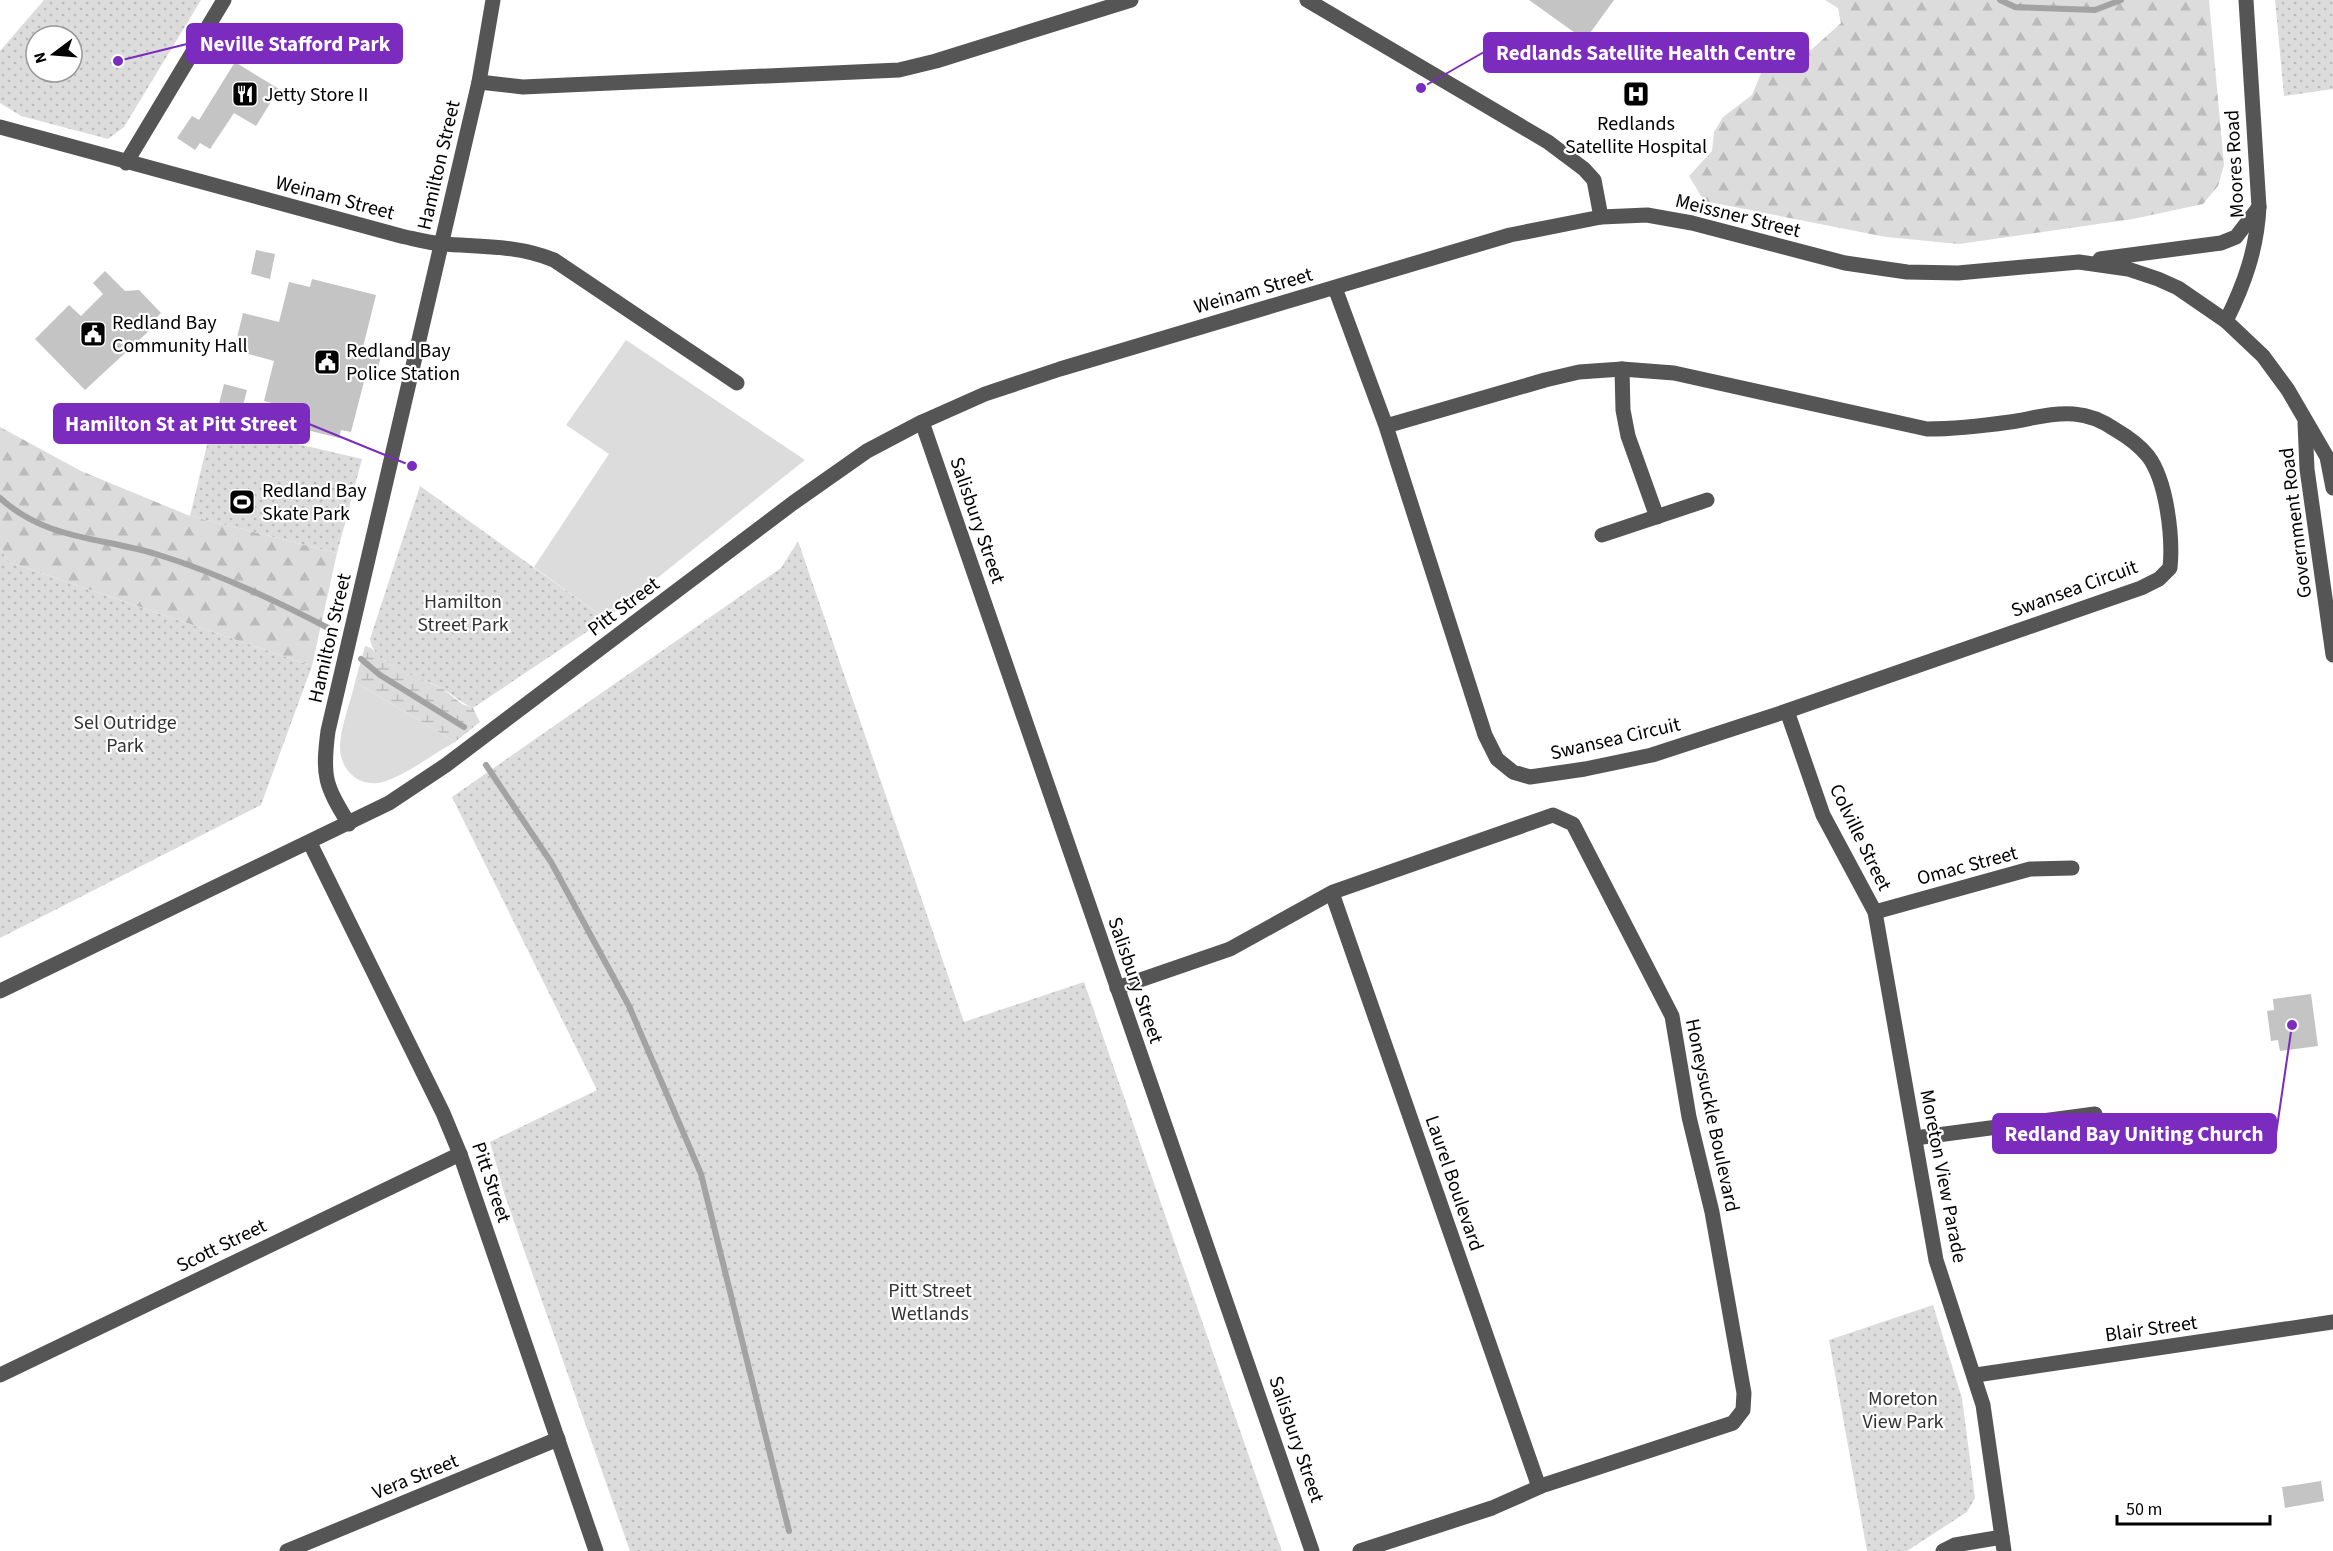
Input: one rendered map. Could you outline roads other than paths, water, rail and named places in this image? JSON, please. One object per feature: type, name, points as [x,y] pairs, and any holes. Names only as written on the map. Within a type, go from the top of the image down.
[{"type":"street","points":[[126,163],[224,0]]},
{"type":"street","name":"Hamilton Street","points":[[348,824],[326,782],[324,766],[328,731],[479,82],[493,0]]},
{"type":"street","name":"Hamilton Street","points":[[479,82],[523,87],[898,70],[936,62],[1131,0]]},
{"type":"street","points":[[1307,0],[1548,142],[1584,169],[1594,180],[1601,217]]},
{"type":"street","name":"Moores Road","points":[[2226,321],[2252,260],[2258,231],[2259,207],[2247,0]]},
{"type":"street","name":"Weinam Street","points":[[0,127],[309,212],[441,244],[518,248],[554,260],[737,383]]},
{"type":"street","points":[[2079,262],[2221,243],[2236,237],[2259,207]]},
{"type":"street","name":"Meissner Street","points":[[1601,217],[1647,215],[1692,223],[1845,263],[1907,272],[1958,273],[2079,262],[2128,269],[2178,288],[2226,321]]},
{"type":"street","name":"Weinam Street","points":[[922,422],[985,394],[1049,373],[1510,235],[1601,217]]},
{"type":"street","name":"Swansea Circuit","points":[[1335,288],[1386,426],[1485,735],[1497,759],[1513,772],[1530,777],[1550,776],[1652,755],[1787,711],[2141,588],[2159,579],[2170,568],[2170,532],[2162,491],[2149,458],[2132,440],[2094,417],[2055,413],[1969,427],[1927,429],[1674,373],[1622,369],[1579,372],[1545,380],[1386,426]]},
{"type":"street","name":"Government Road","points":[[2226,321],[2270,365],[2289,390],[2305,422],[2327,457],[2333,488]]},
{"type":"street","points":[[1622,369],[1623,410],[1628,436],[1657,517]]},
{"type":"street","name":"Pitt Street","points":[[348,824],[389,803],[446,765],[793,504],[867,451],[922,422]]},
{"type":"street","name":"Salisbury Street","points":[[922,422],[1312,1551]]},
{"type":"street","name":"Government Road","points":[[2305,422],[2307,469],[2333,655]]},
{"type":"street","points":[[1602,535],[1707,500]]},
{"type":"street","name":"Colville Street","points":[[1787,711],[1823,815],[1875,912]]},
{"type":"street","name":"Honeysuckle Boulevard","points":[[1116,988],[1230,949],[1332,893],[1553,814],[1573,825],[1672,1016],[1689,1117],[1712,1212],[1744,1393],[1743,1410],[1733,1423],[1539,1487],[1492,1508],[1360,1551]]},
{"type":"street","points":[[0,991],[348,824]]},
{"type":"street","name":"Pitt Street","points":[[310,843],[443,1113],[460,1154],[596,1551]]},
{"type":"street","name":"Omac Street","points":[[1875,912],[2030,869],[2072,868]]},
{"type":"street","name":"Laurel Boulevard","points":[[1332,893],[1539,1487]]},
{"type":"street","name":"Moreton View Parade","points":[[1875,912],[1936,1260],[1976,1375],[1983,1404],[2003,1544]]},
{"type":"street","points":[[1915,1138],[2095,1114]]},
{"type":"street","name":"Scott Street","points":[[0,1375],[460,1154]]},
{"type":"street","name":"Blair Street","points":[[1976,1375],[2333,1322]]},
{"type":"street","name":"Vera Street","points":[[287,1551],[558,1439]]},
{"type":"street","points":[[1943,1551],[1955,1545],[2003,1544]]},
{"type":"waterway","points":[[2000,0],[2015,7],[2095,10],[2121,0]]},
{"type":"waterway","points":[[0,498],[18,512],[55,530],[135,548],[202,570],[268,598],[332,630]]},
{"type":"waterway","points":[[361,659],[380,675],[464,727]]},
{"type":"waterway","points":[[486,765],[551,862],[629,1006],[701,1174],[789,1531]]},
{"type":"place","name":"Neville Stafford Park","points":[[118,61]]},
{"type":"place","name":"Redlands Satellite Health Centre","points":[[1421,88]]},
{"type":"place","name":"Jetty Store II","points":[[245,94]]},
{"type":"place","name":"Redlands Satellite Hospital","points":[[1636,94]]},
{"type":"place","name":"Redland Bay Community Hall","points":[[93,334]]},
{"type":"place","name":"Redland Bay Police Station","points":[[327,362]]},
{"type":"place","name":"Hamilton St at Pitt Street","points":[[412,466]]},
{"type":"place","name":"Redland Bay Skate Park","points":[[242,502]]},
{"type":"place","name":"Redland Bay Uniting Church","points":[[2292,1025]]},
{"type":"park label","name":"Hamilton Street Park","points":[[463,612]]},
{"type":"park label","name":"Sel Outridge Park","points":[[125,734]]},
{"type":"park label","name":"Pitt Street Wetlands","points":[[930,1302]]},
{"type":"park label","name":"Moreton View Park","points":[[1903,1410]]}]
